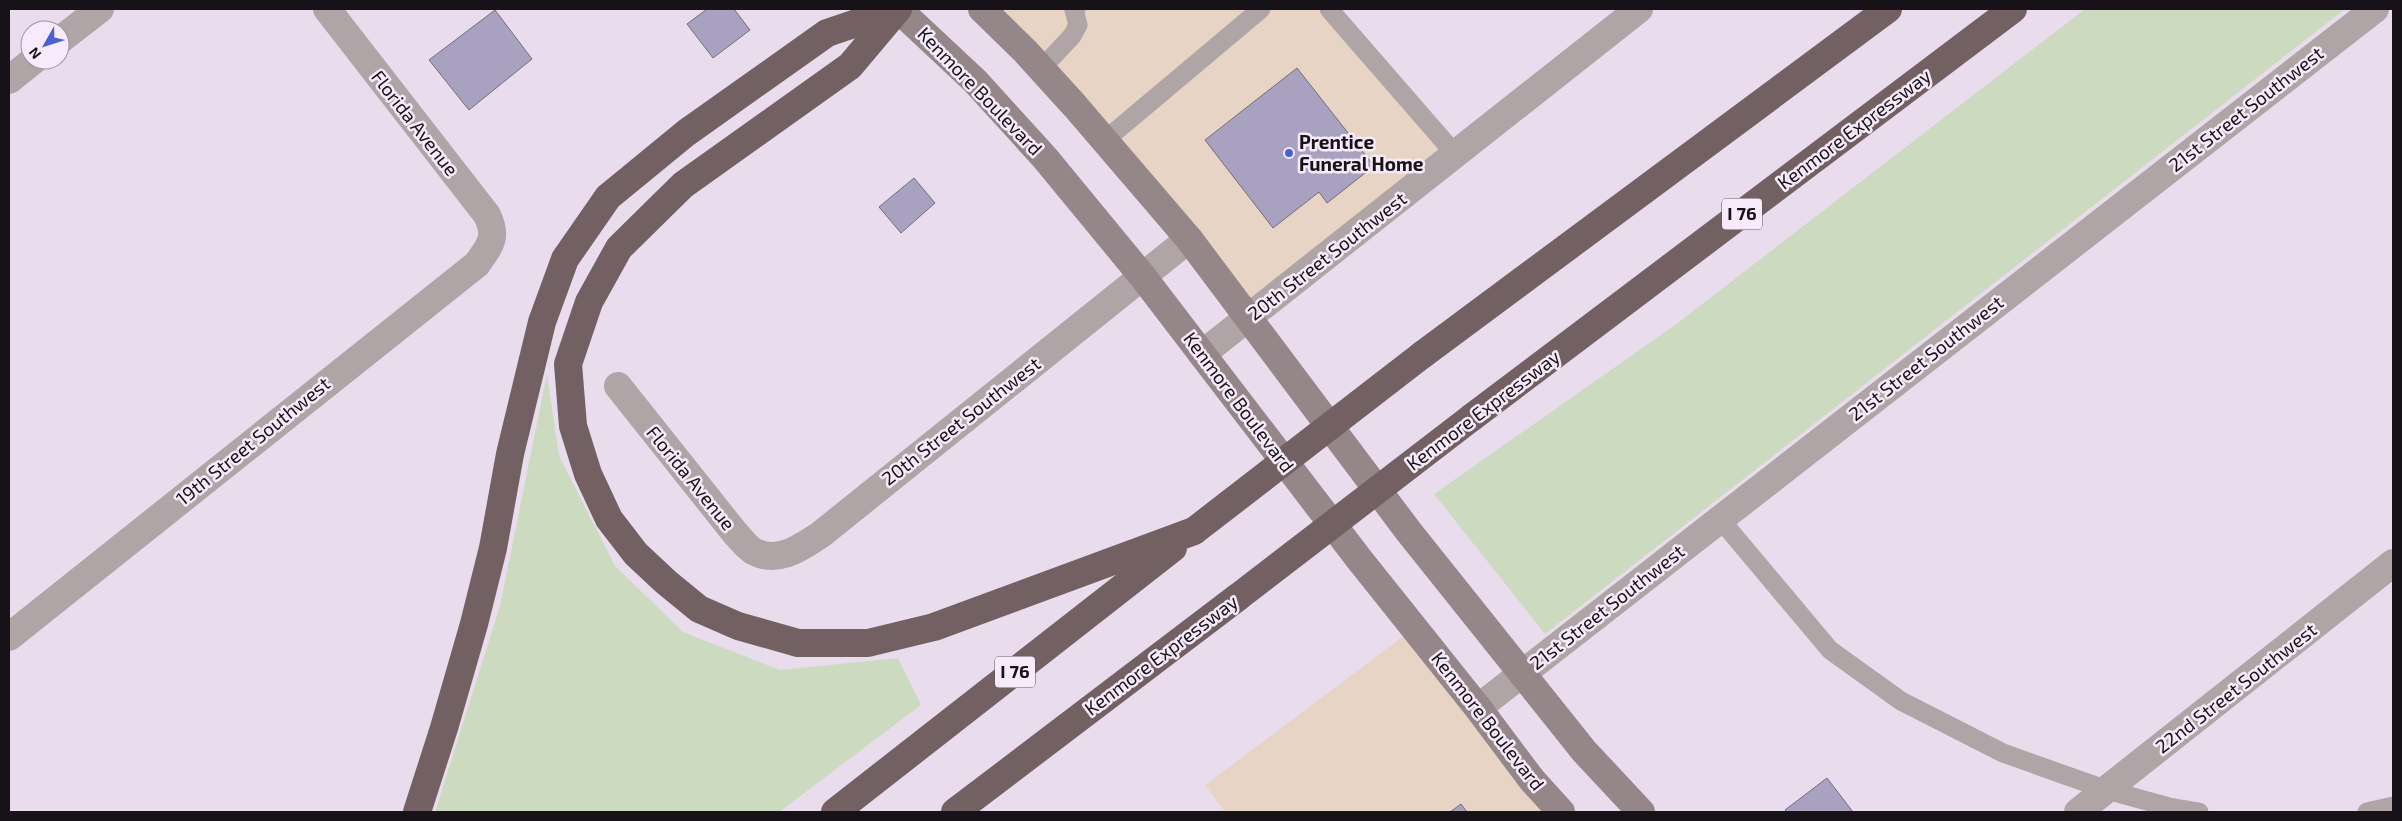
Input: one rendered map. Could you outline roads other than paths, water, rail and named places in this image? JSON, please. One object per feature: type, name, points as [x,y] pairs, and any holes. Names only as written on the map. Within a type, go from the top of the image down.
[{"type":"highway","points":[[898,9],[850,66],[683,185],[620,248],[589,302],[568,364],[573,426],[588,474],[609,519],[636,554],[699,609],[738,626],[798,643],[868,643],[934,627],[1194,531]]},
{"type":"highway","points":[[417,812],[474,624],[492,548],[510,454],[542,322],[565,259],[608,197],[686,133],[827,33],[898,9]]},
{"type":"highway","name":"I 76","points":[[835,812],[1194,531],[1422,356],[1888,9]]},
{"type":"highway","name":"Kenmore Expressway","points":[[955,812],[1471,418],[2013,9]]},
{"type":"main road","name":"Kenmore Boulevard","points":[[898,9],[975,81],[1045,158],[1143,277],[1359,559],[1478,708],[1532,780],[1561,812]]},
{"type":"main road","points":[[982,9],[1041,69],[1189,239],[1410,532],[1584,751],[1641,812]]},
{"type":"street","points":[[70,32],[100,9]]},
{"type":"street","name":"Florida Avenue","points":[[327,9],[488,215],[492,226],[493,241]]},
{"type":"street","name":"20th Street Southwest","points":[[1202,354],[1639,9]]},
{"type":"street","name":"21st Street Southwest","points":[[1478,708],[2375,9]]},
{"type":"street","points":[[9,80],[22,70]]},
{"type":"street","name":"20th Street Southwest","points":[[775,557],[795,551],[820,535],[1189,239]]},
{"type":"street","name":"19th Street Southwest","points":[[9,637],[477,264],[493,241]]},
{"type":"street","name":"Florida Avenue","points":[[618,386],[735,533],[754,552],[775,557]]},
{"type":"street","name":"22nd Street Southwest","points":[[2078,812],[2393,563]]},
{"type":"lane","points":[[1041,69],[1072,36],[1078,25],[1074,10],[1076,9]]},
{"type":"lane","points":[[1104,140],[1261,9]]},
{"type":"lane","points":[[1329,9],[1455,154]]},
{"type":"lane","points":[[1720,519],[1830,650],[1901,702],[2003,753],[2106,790],[2169,807],[2199,812]]},
{"type":"lane","points":[[2367,812],[2393,806]]},
{"type":"place","name":"Prentice Funeral Home","points":[[1289,153]]}]
